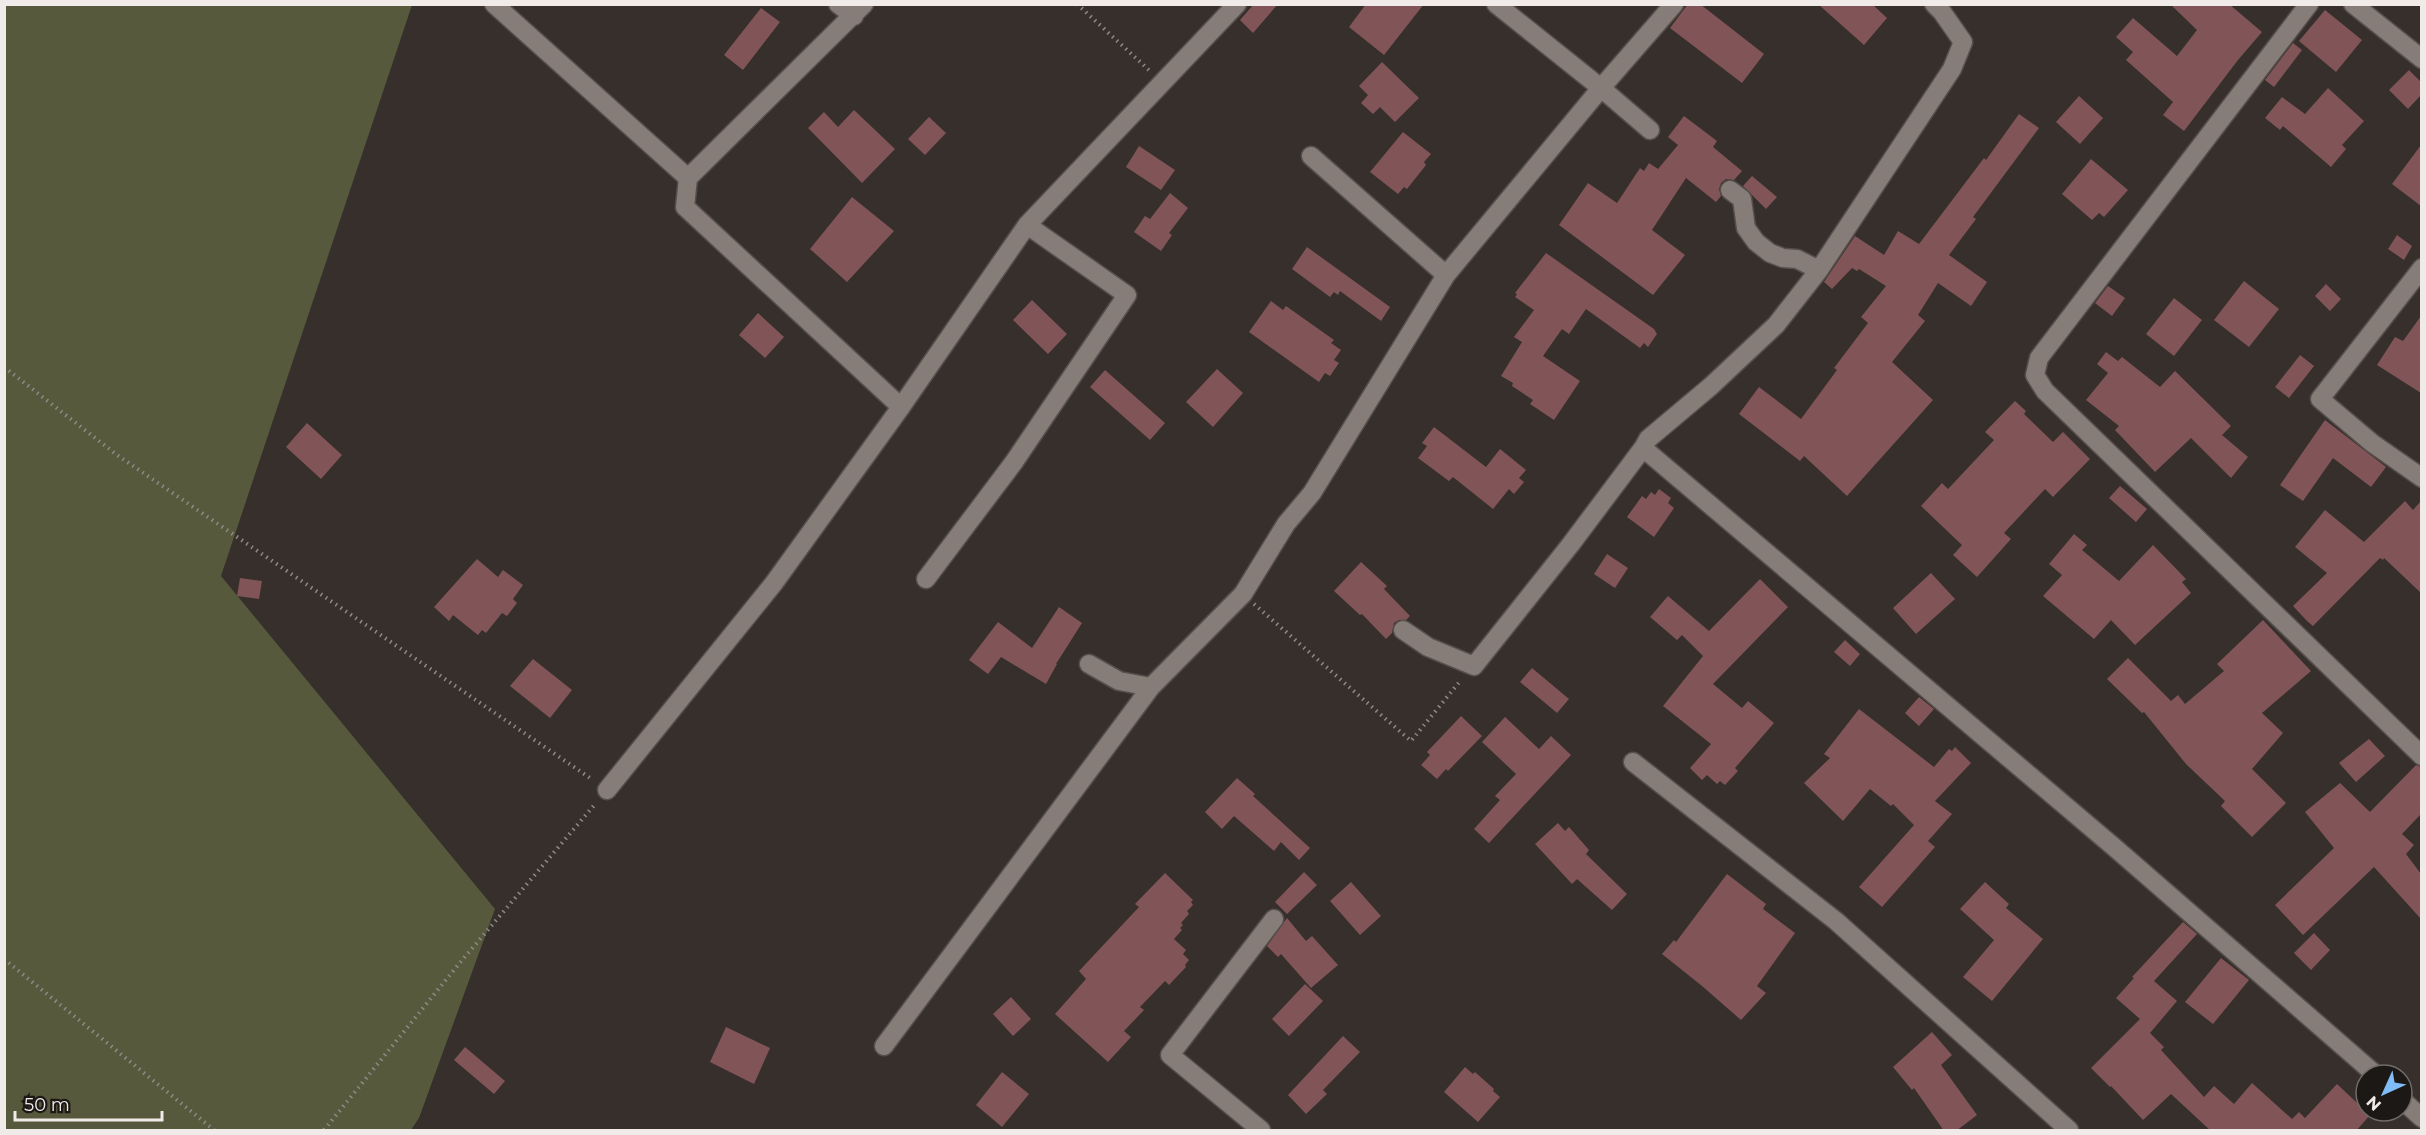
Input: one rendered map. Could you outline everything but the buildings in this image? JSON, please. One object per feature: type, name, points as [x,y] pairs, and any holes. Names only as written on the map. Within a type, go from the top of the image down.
[{"type":"street","points":[[494,4],[688,177]]},
{"type":"street","points":[[838,4],[859,10],[688,177],[685,207],[901,407]]},
{"type":"street","points":[[607,790],[774,583],[901,407],[1027,225],[1238,4]]},
{"type":"street","points":[[1496,4],[1650,130]]},
{"type":"street","points":[[884,1046],[1150,687],[1243,594],[1286,524],[1312,493],[1446,275],[1674,4]]},
{"type":"street","points":[[1403,630],[1428,647],[1473,666],[1571,544],[1648,439],[1711,386],[1776,325],[1819,270],[1952,69],[1963,42],[1934,4]]},
{"type":"street","points":[[2309,4],[2038,358],[2035,375],[2044,391],[2421,756]]},
{"type":"street","points":[[2353,4],[2421,58]]},
{"type":"street","points":[[1311,156],[1446,275]]},
{"type":"street","points":[[1730,190],[1742,199],[1746,228],[1756,242],[1770,253],[1797,260],[1819,270]]},
{"type":"street","points":[[926,579],[1014,462],[1127,295],[1027,225]]},
{"type":"street","points":[[2421,268],[2320,399],[2372,443],[2421,478]]},
{"type":"street","points":[[1643,448],[2115,847],[2362,1063]]},
{"type":"street","points":[[1089,664],[1119,681],[1150,687]]},
{"type":"street","points":[[1633,762],[1836,921],[2069,1131]]},
{"type":"street","points":[[1261,1131],[1170,1055],[1274,919]]},
{"type":"path","points":[[1077,4],[1164,83]]},
{"type":"path","points":[[4,367],[117,455],[607,790],[458,965],[324,1131]]},
{"type":"path","points":[[1243,594],[1411,741],[1473,666]]},
{"type":"path","points":[[4,959],[214,1131]]},
{"type":"green space","points":[[5,4],[412,5],[221,576],[495,909],[419,1118],[411,1130],[5,1130]]}]
